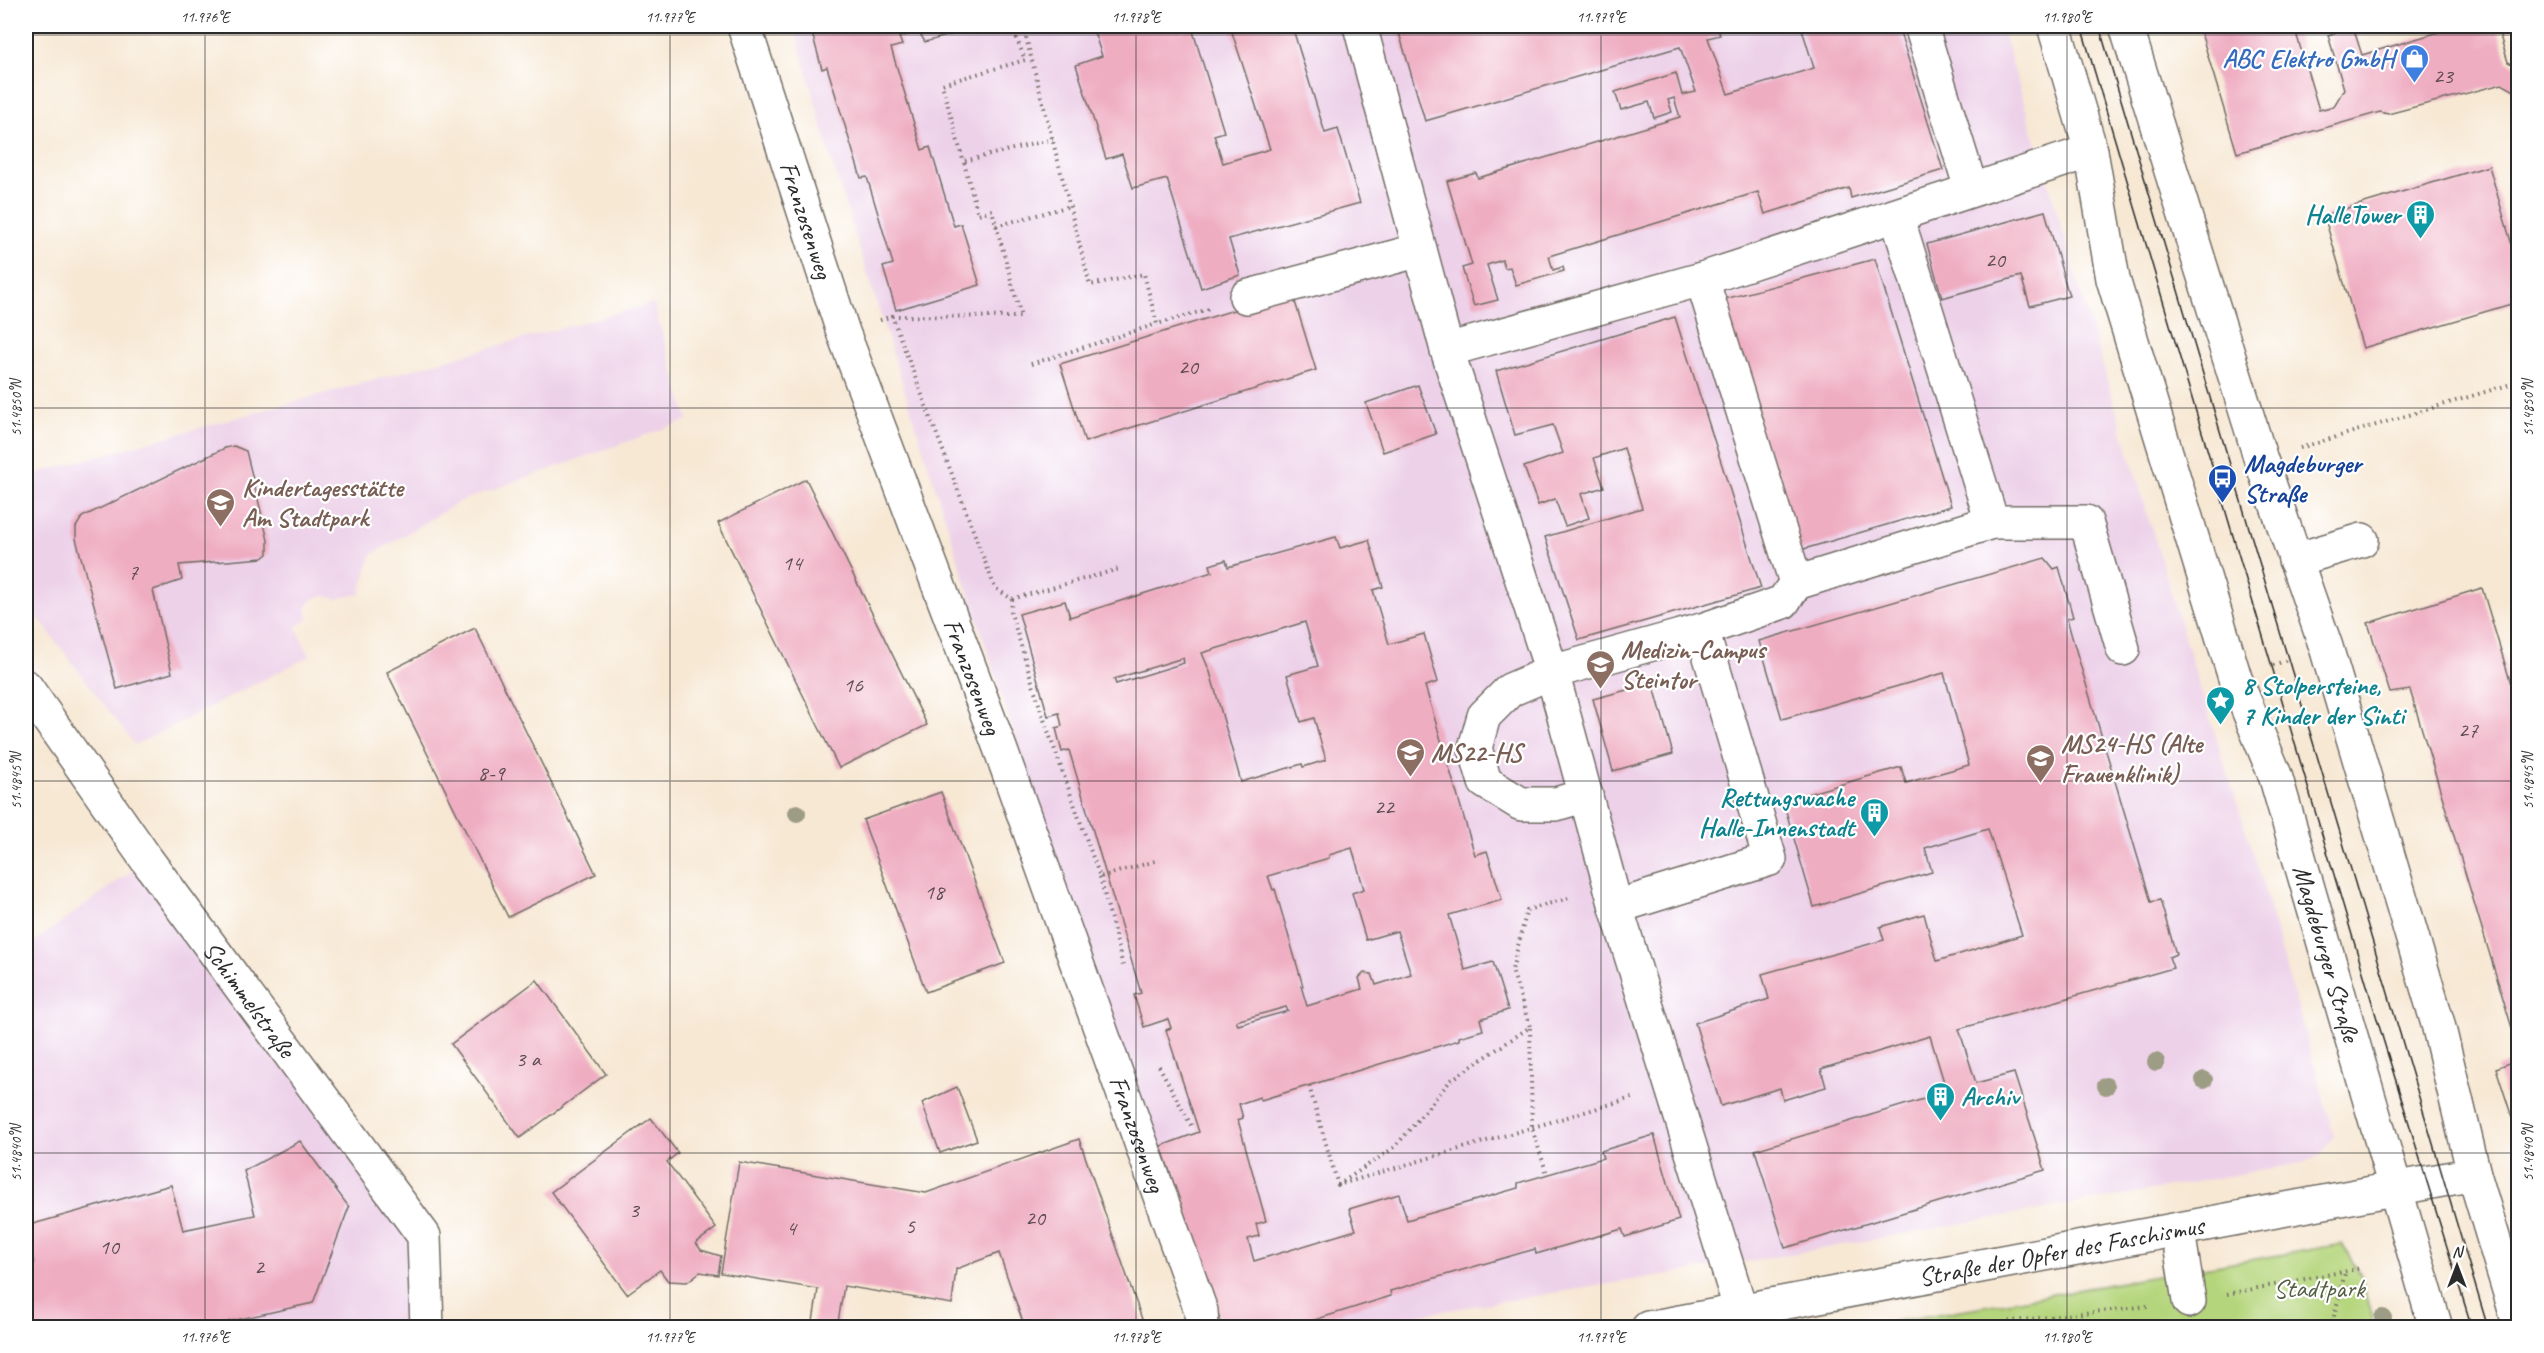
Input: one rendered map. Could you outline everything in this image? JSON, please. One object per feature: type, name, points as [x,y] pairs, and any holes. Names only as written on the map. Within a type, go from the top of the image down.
[{"type":"street","name":"Franzosenweg","points":[[744,26],[843,332],[1000,748],[1201,1311],[1202,1328]]},
{"type":"street","points":[[1360,26],[1447,350],[1552,672],[1613,896],[1741,1311]]},
{"type":"street","points":[[1921,26],[1971,189]]},
{"type":"street","name":"Magdeburger Straße","points":[[2054,26],[2091,151],[2113,279],[2235,678],[2275,775],[2436,1328]]},
{"type":"street","points":[[2126,26],[2260,460],[2326,647],[2438,1024],[2474,1174],[2518,1320]]},
{"type":"street","points":[[1447,350],[1702,279],[2091,151]]},
{"type":"street","points":[[1896,217],[1992,522]]},
{"type":"street","points":[[1246,297],[1420,250]]},
{"type":"street","points":[[1702,279],[1796,583]]},
{"type":"street","points":[[1586,795],[1556,804],[1521,804],[1485,782],[1475,748],[1485,716],[1510,690],[1552,672],[1702,630],[1783,602],[1796,583],[1992,522],[2086,522],[2123,649]]},
{"type":"street","points":[[2295,560],[2362,540]]},
{"type":"street","points":[[1613,896],[1770,859],[1702,630]]},
{"type":"street","name":"Schimmelstraße","points":[[26,687],[147,860],[423,1236],[427,1328]]},
{"type":"street","name":"Straße der Opfer des Faschismus","points":[[1648,1328],[2474,1174]]},
{"type":"street","points":[[2178,1231],[2189,1301]]},
{"type":"path","points":[[843,332],[892,316],[1021,317],[992,210],[978,214],[942,84],[1024,60],[1012,26]]},
{"type":"path","points":[[1023,26],[1090,285],[1144,274],[1157,324]]},
{"type":"path","points":[[965,161],[1053,138]]},
{"type":"path","points":[[996,226],[1071,206]]},
{"type":"path","points":[[1031,364],[1246,297]]},
{"type":"path","points":[[892,316],[995,588],[1012,599],[1119,569]]},
{"type":"path","points":[[2294,449],[2518,382]]},
{"type":"path","points":[[1012,599],[1011,613],[1042,714],[1100,877],[1127,978]]},
{"type":"path","points":[[2235,678],[2326,647]]},
{"type":"path","points":[[1100,877],[1159,860]]},
{"type":"path","points":[[1547,1174],[1532,1128],[1530,1027],[1512,970],[1527,910],[1613,896]]},
{"type":"path","points":[[1338,1185],[1395,1147],[1450,1080],[1530,1027]]},
{"type":"path","points":[[1158,1065],[1192,1126]]},
{"type":"path","points":[[1310,1086],[1338,1185]]},
{"type":"path","points":[[1338,1185],[1671,1086]]},
{"type":"path","points":[[1949,1328],[2189,1301],[2362,1268]]},
{"type":"path","points":[[2331,1328],[2345,1273]]},
{"type":"shaded area","name":"Medizin-Campus Steintor","points":[[794,26],[2001,26],[2190,656],[2261,878],[2334,1136],[2320,1156],[2302,1163],[1786,1255],[1344,1327],[1222,1327],[1153,1145],[1010,722],[832,162]]},
{"type":"shaded area","name":"Kindertagesstätte Am Stadtpark","points":[[653,303],[688,420],[461,501],[371,555],[360,594],[336,599],[324,595],[313,599],[306,608],[308,619],[296,627],[310,656],[135,745],[26,602],[26,476]]},
{"type":"shaded area","points":[[147,860],[424,1236],[427,1327],[26,1327],[26,948]]},
{"type":"green space","name":"Stadtpark","points":[[2342,1244],[2361,1276],[2374,1327],[1857,1328]]},
{"type":"building","points":[[810,26],[983,26],[925,42],[919,32],[899,37],[902,45],[891,48],[922,150],[930,147],[954,226],[961,224],[980,285],[896,310],[883,267],[893,264],[867,177],[861,178],[827,67],[822,69]]},
{"type":"building","points":[[1092,26],[1179,26],[1181,32],[1192,28],[1224,132],[1214,135],[1223,163],[1270,149],[1230,26],[1292,26],[1325,133],[1338,129],[1360,203],[1229,239],[1240,275],[1201,288],[1167,179],[1133,188],[1122,154],[1106,159],[1076,65],[1102,56]]},
{"type":"building","points":[[1397,26],[1717,26],[1720,35],[1708,38],[1728,94],[1814,68],[1801,26],[1898,26],[1943,170],[1851,198],[1849,188],[1765,214],[1758,192],[1549,256],[1553,270],[1563,267],[1564,271],[1516,285],[1510,267],[1505,268],[1502,260],[1487,265],[1498,300],[1474,306],[1462,268],[1472,265],[1447,181],[1476,173],[1478,178],[1680,117],[1674,98],[1668,100],[1672,112],[1654,118],[1649,102],[1621,110],[1615,92],[1676,73],[1682,95],[1696,92],[1680,47],[1425,121]]},
{"type":"building","points":[[2199,26],[2294,26],[2319,110],[2334,106],[2344,89],[2328,35],[2353,27],[2362,55],[2459,26],[2497,26],[2508,62],[2518,67],[2518,93],[2502,84],[2388,114],[2380,112],[2237,153]]},
{"type":"building","name":"HalleTower","points":[[2489,166],[2518,266],[2518,302],[2363,348],[2324,215]]},
{"type":"building","points":[[2045,211],[2069,296],[2030,306],[2021,276],[1942,298],[1927,244]]},
{"type":"building","points":[[1875,259],[1951,506],[1797,551],[1721,300]]},
{"type":"building","points":[[1292,292],[1316,370],[1085,442],[1060,364]]},
{"type":"building","points":[[1675,317],[1761,588],[1579,640],[1545,537],[1642,508],[1624,448],[1594,458],[1604,487],[1581,494],[1589,518],[1565,526],[1555,499],[1538,505],[1524,467],[1563,453],[1553,425],[1515,435],[1496,371]]},
{"type":"building","points":[[1418,385],[1436,434],[1383,452],[1366,403]]},
{"type":"building","points":[[234,446],[246,451],[268,540],[268,554],[263,558],[179,565],[182,580],[153,590],[172,673],[117,689],[76,539],[76,527],[82,517],[225,448]]},
{"type":"building","points":[[806,479],[927,725],[839,768],[718,523]]},
{"type":"building","points":[[1336,537],[1340,548],[1369,540],[1383,587],[1373,590],[1389,644],[1424,634],[1438,682],[1425,686],[1475,855],[1487,851],[1502,900],[1449,915],[1465,970],[1493,962],[1508,1010],[1480,1019],[1483,1030],[1459,1037],[1459,1040],[1261,1100],[1260,1097],[1239,1104],[1243,1118],[1238,1120],[1266,1221],[1256,1224],[1259,1236],[1248,1239],[1254,1261],[1356,1230],[1349,1209],[1399,1194],[1407,1220],[1518,1188],[1518,1183],[1603,1158],[1601,1151],[1654,1135],[1679,1220],[1625,1237],[1622,1229],[1536,1254],[1535,1249],[1390,1291],[1391,1296],[1289,1328],[1223,1328],[1161,1146],[1199,1132],[1166,1030],[1171,1028],[1168,1019],[1144,1027],[1134,995],[1141,993],[1069,750],[1062,752],[1056,728],[1062,726],[1059,713],[1048,716],[1019,614],[1065,601],[1070,617],[1212,572],[1210,565],[1226,560],[1228,567]],"holes":[[[1305,622],[1318,666],[1287,675],[1301,722],[1314,718],[1326,760],[1303,767],[1302,764],[1241,782],[1210,672],[1202,653]],[[1183,658],[1184,663],[1116,684],[1114,679]],[[1352,848],[1364,889],[1352,893],[1366,940],[1397,931],[1411,974],[1376,985],[1372,974],[1364,973],[1359,978],[1362,989],[1307,1006],[1275,889],[1273,890],[1268,876],[1329,858],[1329,855]],[[1286,1007],[1288,1011],[1238,1025],[1236,1021]]]},
{"type":"building","points":[[2045,558],[2054,569],[2059,567],[2073,617],[2067,619],[2151,902],[2160,900],[2176,954],[2169,957],[2173,968],[1959,1029],[1976,1083],[2014,1073],[2045,1170],[1785,1248],[1755,1150],[1947,1092],[1930,1036],[1821,1069],[1826,1087],[1783,1100],[1780,1088],[1721,1106],[1695,1023],[1769,999],[1762,974],[1884,940],[1880,927],[1924,914],[1937,961],[2022,935],[1988,829],[1925,848],[1932,872],[1814,907],[1783,801],[1901,767],[1906,783],[1969,765],[1944,673],[1782,719],[1759,641]]},
{"type":"building","points":[[2482,588],[2518,707],[2518,1048],[2410,690],[2390,693],[2368,623]]},
{"type":"building","points":[[475,628],[596,874],[508,917],[387,672]]},
{"type":"building","points":[[1653,683],[1673,754],[1613,771],[1593,699]]},
{"type":"building","points":[[941,792],[1005,963],[926,992],[863,820]]},
{"type":"building","points":[[537,980],[606,1074],[520,1138],[451,1044]]},
{"type":"building","points":[[2518,1060],[2518,1136],[2496,1068]]},
{"type":"building","points":[[957,1087],[977,1140],[940,1153],[922,1103]]},
{"type":"building","points":[[651,1118],[678,1153],[667,1162],[716,1228],[696,1243],[701,1250],[721,1256],[718,1275],[700,1272],[687,1282],[668,1281],[660,1270],[627,1294],[551,1192]]},
{"type":"building","points":[[1079,1139],[1143,1322],[1127,1328],[1025,1328],[999,1253],[956,1269],[952,1304],[844,1286],[837,1328],[812,1328],[818,1289],[721,1273],[739,1162],[926,1193]]},
{"type":"building","points":[[300,1141],[349,1207],[313,1303],[199,1328],[26,1328],[26,1265],[34,1264],[26,1226],[171,1185],[183,1230],[255,1215],[244,1171]]},
{"type":"tram line","points":[[2081,26],[2383,1039],[2472,1328]]},
{"type":"tram line","points":[[2099,26],[2488,1328]]},
{"type":"place","name":"ABC Elektro GmbH","points":[[2415,84]]},
{"type":"place","name":"HalleTower","points":[[2421,240]]},
{"type":"place","name":"Magdeburger Straße","points":[[2223,504]]},
{"type":"place","name":"Kindertagesstätte Am Stadtpark","points":[[221,528]]},
{"type":"place","name":"Medizin-Campus Steintor","points":[[1600,690]]},
{"type":"place","name":"8 Stolpersteine, 7 Kinder der Sinti","points":[[2221,726]]},
{"type":"place","name":"MS22-HS","points":[[1410,778]]},
{"type":"place","name":"MS24-HS (Alte Frauenklinik)","points":[[2040,784]]},
{"type":"place","name":"Rettungswache Halle-Innenstadt","points":[[1875,838]]},
{"type":"place","name":"Archiv","points":[[1940,1122]]}]
